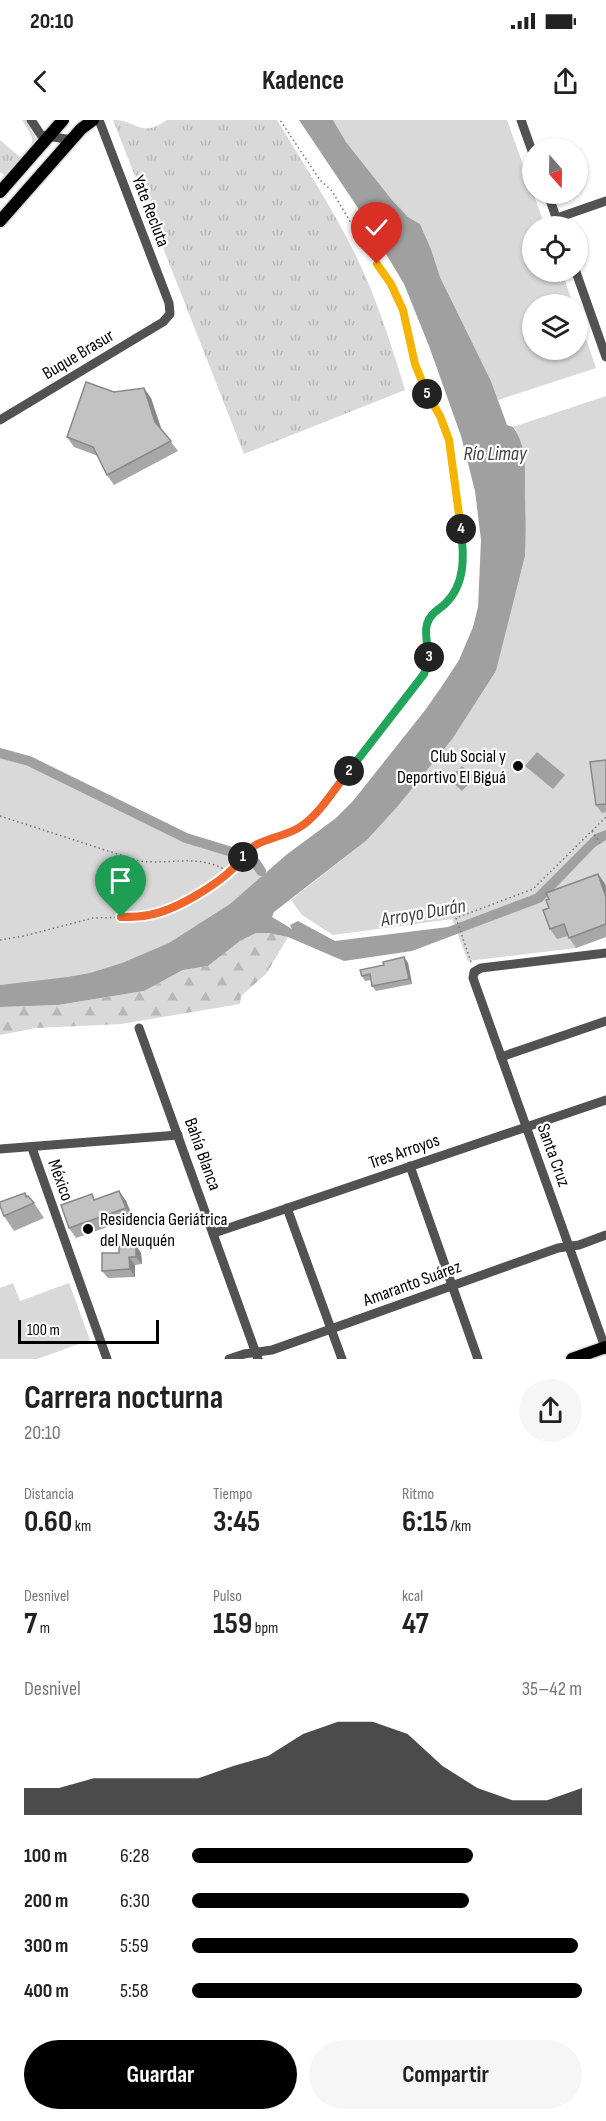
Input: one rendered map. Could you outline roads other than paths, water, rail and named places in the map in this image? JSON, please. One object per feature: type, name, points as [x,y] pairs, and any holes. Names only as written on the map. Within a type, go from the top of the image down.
[{"type":"main road","points":[[0,192],[63,120]]},
{"type":"main road","points":[[0,221],[72,140],[93,120]]},
{"type":"main road","points":[[572,1359],[606,1348]]},
{"type":"street","points":[[31,120],[39,133],[48,137],[72,140]]},
{"type":"street","name":"Yate Recluta","points":[[99,120],[169,303],[170,314]]},
{"type":"street","points":[[521,120],[527,138]]},
{"type":"street","points":[[572,216],[606,201]]},
{"type":"street","points":[[580,282],[606,357]]},
{"type":"street","name":"Buque Brasur","points":[[0,420],[163,322],[170,314]]},
{"type":"street","name":"Santa Cruz","points":[[606,953],[484,967],[474,972],[474,982],[606,1348]]},
{"type":"street","points":[[501,1058],[606,1021]]},
{"type":"street","name":"Bahía Blanca","points":[[139,1028],[257,1356]]},
{"type":"street","name":"Tres Arroyos","points":[[214,1233],[606,1100]]},
{"type":"street","points":[[0,1149],[178,1135]]},
{"type":"street","name":"México","points":[[32,1148],[107,1359]]},
{"type":"street","points":[[410,1166],[478,1359]]},
{"type":"street","points":[[287,1208],[342,1359]]},
{"type":"street","name":"Amaranto Suárez","points":[[229,1359],[244,1354],[257,1356],[558,1248],[569,1247],[606,1235]]},
{"type":"water","name":"Río Limay","points":[[299,120],[333,120],[346,142],[392,200],[408,217],[420,224],[440,277],[491,381],[507,425],[513,427],[518,435],[524,453],[526,528],[525,556],[496,671],[453,738],[367,840],[274,912],[272,917],[292,929],[290,925],[298,921],[335,941],[448,927],[535,894],[595,834],[606,830],[606,840],[595,847],[542,902],[412,951],[344,961],[288,937],[256,933],[240,941],[208,966],[183,970],[144,991],[58,1005],[0,1007],[0,985],[68,977],[122,963],[169,943],[230,904],[286,855],[336,818],[353,801],[444,683],[459,660],[473,627],[478,607],[481,540],[475,491],[461,436],[404,284],[364,217]]},
{"type":"water","points":[[537,752],[565,775],[553,789],[525,766]]},
{"type":"water","points":[[462,766],[474,778],[462,791],[449,779]]},
{"type":"waterway","name":"Arroyo Durán","points":[[0,753],[29,761],[186,838],[245,856],[255,862],[261,871]]},
{"type":"place","name":"Club Social y Deportivo El Biguá","points":[[518,766]]},
{"type":"place","name":"Residencia Geriátrica del Neuquén","points":[[88,1229]]}]
